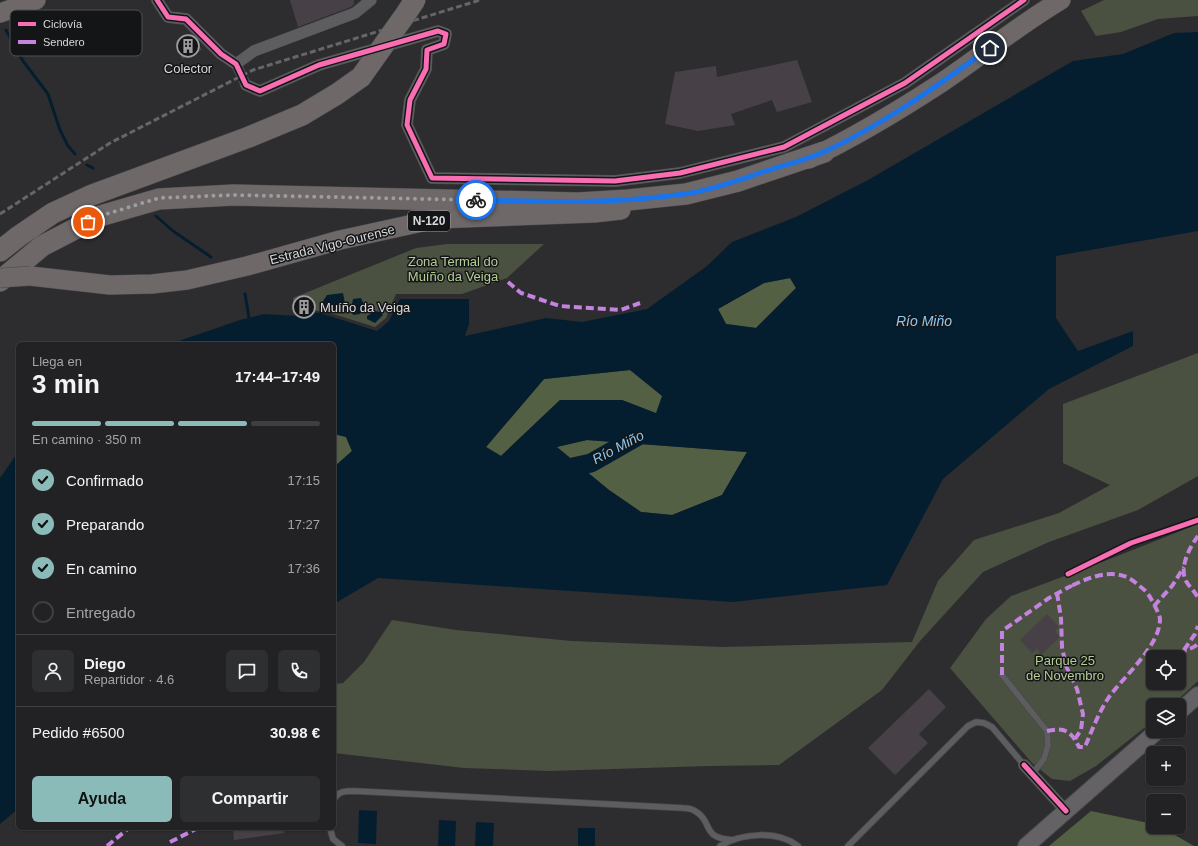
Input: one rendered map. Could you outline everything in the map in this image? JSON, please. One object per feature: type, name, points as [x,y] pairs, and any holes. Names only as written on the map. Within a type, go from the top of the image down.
[{"type":"highway","points":[[0,13],[36,0]]},
{"type":"highway","points":[[0,251],[53,213],[92,195],[249,137],[302,115],[337,94],[361,77],[415,0]]},
{"type":"highway","name":"Estrada Vigo-Ourense","points":[[0,276],[30,276],[110,285],[152,284],[187,280],[247,266],[340,240],[436,219],[594,213],[674,204],[711,196],[771,178],[852,138],[890,116],[942,82],[1038,14],[1061,0]]},
{"type":"highway","points":[[0,281],[42,246],[55,239],[100,216],[159,198],[233,195],[578,203],[628,200],[686,194],[738,181],[824,152]]},
{"type":"main road","points":[[1186,706],[1198,695]]},
{"type":"main road","points":[[1026,846],[1149,738]]},
{"type":"street","points":[[157,0],[168,17],[186,20],[221,54],[236,64],[254,52],[355,13],[371,0]]},
{"type":"street","points":[[246,85],[260,91],[319,64],[438,31],[446,34],[444,44],[427,50],[426,69],[410,100],[407,125],[432,178],[615,181],[680,173],[784,147],[905,83],[1024,0]]},
{"type":"street","points":[[1024,765],[1066,811]]},
{"type":"lane","points":[[1002,675],[1047,731],[1048,745],[1044,759],[1032,774]]},
{"type":"lane","points":[[848,846],[968,726],[976,722],[984,723],[992,727],[1024,765]]},
{"type":"lane","points":[[336,796],[343,791],[354,791],[683,808],[695,810],[702,817],[708,829],[714,836],[722,839],[733,840],[764,835],[780,837],[798,846]]},
{"type":"lane","points":[[331,830],[333,839],[342,846]]},
{"type":"lane","points":[[720,846],[733,840]]},
{"type":"green space","points":[[1104,0],[1198,0],[1198,16],[1158,19],[1121,32],[1096,36],[1081,11]]},
{"type":"green space","name":"Zona Termal do Muíño da Veiga","points":[[447,244],[544,244],[507,278],[462,294],[396,294],[386,318],[375,327],[327,312],[310,310],[294,313],[293,298],[416,248]],"holes":[[[305,298],[311,305],[308,309],[300,311],[297,301]]]},
{"type":"green space","points":[[790,278],[796,288],[756,328],[726,324],[718,309],[764,283]]},
{"type":"green space","points":[[1198,353],[1198,476],[1138,510],[1049,542],[983,572],[920,641],[882,690],[779,765],[549,771],[464,768],[336,753],[336,684],[343,683],[364,662],[392,620],[456,630],[572,641],[723,647],[912,642],[938,581],[974,540],[1059,513],[1110,485],[1063,463],[1063,404]]},
{"type":"green space","points":[[630,370],[663,396],[657,414],[622,400],[560,400],[501,456],[486,447],[544,379]]},
{"type":"green space","points":[[336,434],[346,437],[352,451],[336,465]]},
{"type":"green space","points":[[587,440],[747,452],[722,495],[672,515],[641,512],[609,490],[556,447]]},
{"type":"green space","name":"Parque 25 de Novembro","points":[[1198,524],[1198,681],[1180,698],[1146,698],[1146,727],[1096,766],[1070,781],[1052,779],[1032,763],[950,668],[986,619],[1011,596]]},
{"type":"green space","points":[[1091,811],[1146,823],[1146,834],[1173,834],[1194,846],[1049,846]]},
{"type":"water","name":"Río Miño","points":[[1198,32],[1198,231],[1056,256],[1056,318],[1078,351],[1133,331],[1133,346],[1049,389],[943,479],[887,585],[733,602],[378,578],[336,603],[336,465],[352,451],[346,437],[336,434],[336,342],[176,342],[240,320],[264,314],[297,316],[310,312],[320,313],[377,331],[389,321],[400,299],[469,299],[469,324],[465,336],[546,318],[582,322],[647,309],[707,266],[732,242],[796,217],[868,180],[1073,61],[1123,54],[1174,33]],"holes":[[[790,278],[796,288],[756,328],[726,324],[718,309],[764,283]],[[630,370],[662,396],[656,413],[622,400],[560,400],[501,456],[486,447],[544,379]],[[587,440],[747,452],[722,495],[672,515],[641,512],[609,490],[557,447]]]},
{"type":"water","points":[[343,293],[346,309],[343,312],[329,310],[324,307],[323,301],[327,295]]},
{"type":"water","points":[[361,298],[365,307],[360,314],[353,315],[351,309],[353,299]]},
{"type":"water","points":[[375,311],[380,312],[383,315],[375,323],[367,319],[367,316]]},
{"type":"water","points":[[16,455],[16,811],[0,824],[0,478]]},
{"type":"water","points":[[359,810],[377,811],[376,844],[358,843]]},
{"type":"water","points":[[439,820],[456,821],[455,846],[438,846]]},
{"type":"water","points":[[476,822],[494,823],[493,846],[475,846]]},
{"type":"water","points":[[578,828],[595,828],[595,846],[578,846]]},
{"type":"building","points":[[290,0],[354,0],[354,4],[351,7],[298,27]]},
{"type":"building","name":"Colector","points":[[191,34],[202,50],[182,59],[176,41]]},
{"type":"building","points":[[797,60],[812,102],[777,112],[772,100],[731,114],[735,125],[698,131],[665,124],[675,72],[716,66],[717,77]]},
{"type":"building","points":[[449,271],[463,271],[463,279],[449,279]]},
{"type":"building","name":"Muíño da Veiga","points":[[305,298],[312,304],[307,309],[300,311],[297,301]]},
{"type":"building","points":[[1047,614],[1059,627],[1055,631],[1060,637],[1041,655],[1037,649],[1032,653],[1020,640]]},
{"type":"building","points":[[929,689],[946,707],[919,734],[928,743],[895,775],[868,748]]},
{"type":"building","points":[[233,830],[283,830],[284,833],[234,840]]},
{"type":"waterway","points":[[6,30],[10,37]]},
{"type":"waterway","points":[[20,56],[48,94],[60,130],[68,146],[75,154]]},
{"type":"waterway","points":[[87,165],[93,168]]},
{"type":"waterway","points":[[156,216],[173,231],[211,257]]},
{"type":"waterway","points":[[245,294],[249,318]]},
{"type":"waterway","name":"Río Miño","points":[[555,471],[591,463],[647,431]]},
{"type":"tunnel","points":[[236,64],[246,85]]},
{"type":"railway","points":[[0,214],[110,143],[253,70],[480,0]]},
{"type":"marked path","points":[[508,282],[521,293],[560,306],[621,310],[640,303]]},
{"type":"marked path","points":[[1198,536],[1187,556],[1184,568],[1186,582],[1198,598]]},
{"type":"marked path","points":[[1154,606],[1172,586],[1184,567]]},
{"type":"marked path","points":[[1047,731],[1063,730],[1073,737],[1079,747],[1085,747],[1105,703],[1148,650],[1154,640],[1160,619],[1148,594],[1130,579],[1122,575],[1105,574],[1071,586]]},
{"type":"marked path","points":[[1002,675],[1002,631],[1049,598],[1071,586],[1070,581]]},
{"type":"marked path","points":[[1057,593],[1061,618],[1062,647],[1066,666],[1077,689],[1083,714],[1081,730],[1075,739]]},
{"type":"marked path","points":[[1184,650],[1195,634],[1198,626]]},
{"type":"marked path","points":[[1186,650],[1198,644]]},
{"type":"marked path","points":[[107,846],[127,830]]},
{"type":"marked path","points":[[170,842],[194,830]]},
{"type":"cycle path","points":[[157,0],[168,17],[186,19],[221,54],[236,64],[246,85],[260,91],[319,65],[438,31],[446,34],[444,44],[427,50],[426,69],[410,100],[407,125],[432,178],[615,181],[680,173],[784,147],[905,83],[1024,0]]},
{"type":"cycle path","points":[[1068,574],[1131,543],[1198,520]]},
{"type":"cycle path","points":[[1024,765],[1066,811]]},
{"type":"way so far","points":[[88,222],[100,216],[159,198],[233,195],[476,200]]},
{"type":"place","name":"Colector","points":[[188,46]]},
{"type":"place","name":"Muíño da Veiga","points":[[304,307]]},
{"type":"route","points":[[476,200],[578,203],[628,200],[686,194],[738,181],[824,152],[852,138],[877,124],[942,82],[990,48]]}]
